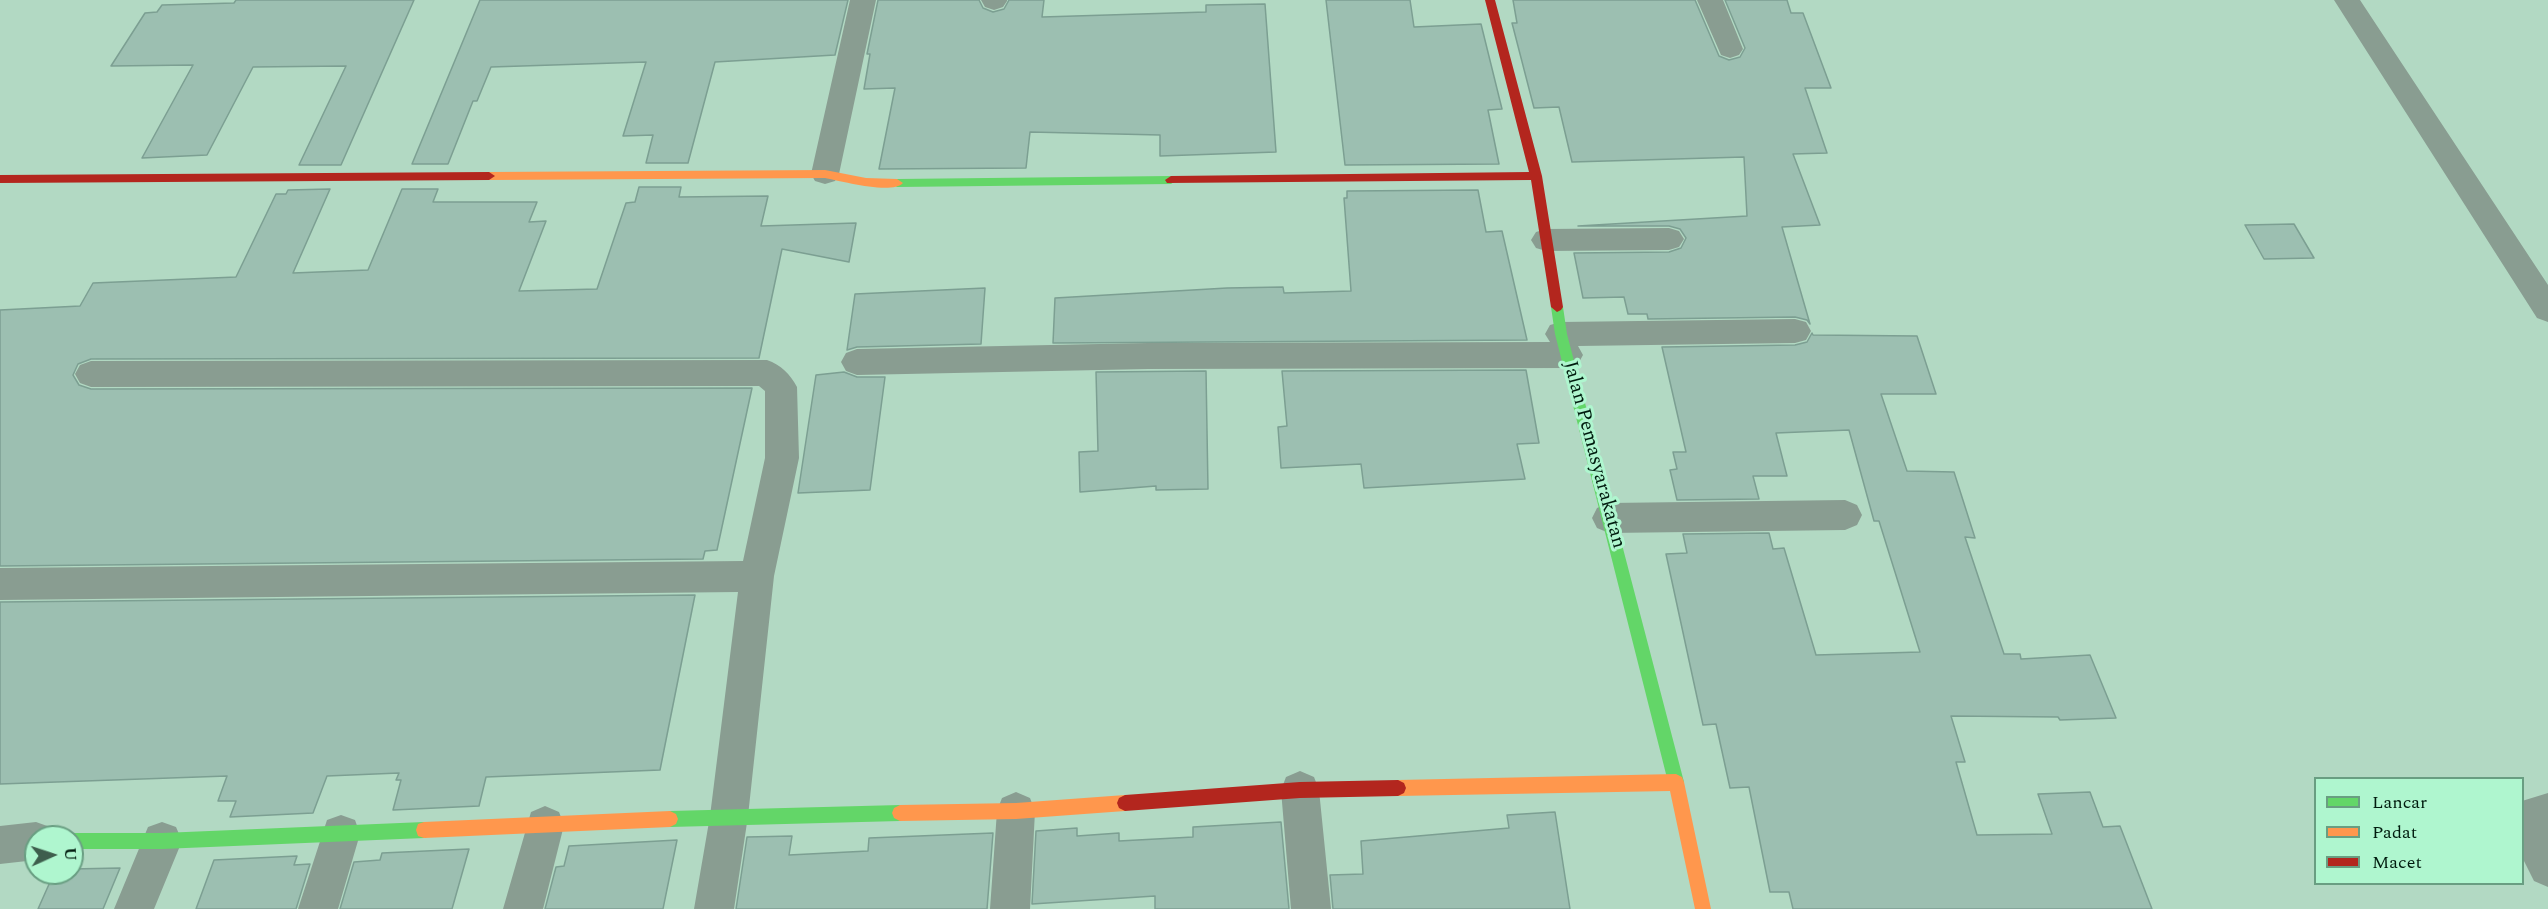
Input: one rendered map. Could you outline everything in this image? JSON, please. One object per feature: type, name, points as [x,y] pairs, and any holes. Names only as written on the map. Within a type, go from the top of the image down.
[{"type":"street","points":[[825,174],[863,0]]},
{"type":"street","name":"Jalan Pemasyarakatan","points":[[1490,0],[1536,176],[1564,345],[1676,783],[1703,909]]},
{"type":"street","points":[[1710,0],[1730,49]]},
{"type":"street","points":[[2347,0],[2548,310]]},
{"type":"street","points":[[0,179],[825,174],[866,182],[893,183],[1536,176]]},
{"type":"street","points":[[1546,240],[1669,239]]},
{"type":"street","points":[[857,362],[1564,345],[1796,331]]},
{"type":"street","points":[[91,374],[768,373],[781,387],[782,458],[757,576],[729,816],[714,909]]},
{"type":"street","points":[[1609,518],[1845,516]]},
{"type":"street","points":[[0,584],[757,576]]},
{"type":"street","points":[[84,841],[162,841],[729,816],[1016,811],[1300,790],[1676,783]]},
{"type":"street","points":[[1300,790],[1311,909]]},
{"type":"street","points":[[1010,909],[1016,811]]},
{"type":"street","points":[[2548,812],[2531,817],[2533,837],[2548,867]]},
{"type":"street","points":[[523,909],[544,825]]},
{"type":"street","points":[[318,909],[341,834]]},
{"type":"street","points":[[134,909],[162,841]]},
{"type":"street","points":[[0,845],[24,842]]},
{"type":"building","points":[[236,0],[414,0],[341,165],[299,165],[346,66],[253,67],[207,155],[142,158],[193,65],[111,66],[145,13],[157,12],[162,5],[234,3]]},
{"type":"building","points":[[480,0],[848,0],[835,55],[715,62],[688,163],[646,163],[653,135],[623,136],[646,62],[491,67],[477,101],[473,101],[448,164],[412,164]]},
{"type":"building","points":[[878,0],[979,0],[983,8],[993,12],[1004,9],[1009,0],[1044,0],[1042,17],[1206,12],[1206,5],[1265,4],[1276,152],[1160,156],[1160,135],[1030,132],[1026,168],[879,169],[895,88],[864,89],[870,54],[867,54]]},
{"type":"building","points":[[1326,0],[1410,0],[1414,27],[1481,24],[1502,109],[1488,110],[1499,164],[1345,165]]},
{"type":"building","points":[[1513,0],[1695,0],[1719,56],[1729,60],[1740,57],[1745,48],[1725,0],[1787,0],[1791,13],[1803,13],[1831,88],[1805,88],[1827,153],[1793,154],[1820,225],[1782,227],[1810,324],[1807,320],[1795,317],[1648,319],[1647,314],[1628,314],[1624,297],[1583,298],[1574,253],[1669,252],[1681,248],[1686,238],[1680,229],[1669,226],[1578,226],[1747,216],[1744,157],[1572,162],[1559,107],[1534,108],[1512,23],[1517,23]]},
{"type":"building","points":[[639,187],[681,187],[679,197],[768,196],[761,226],[856,223],[849,262],[782,249],[759,358],[91,359],[78,364],[73,375],[79,385],[91,389],[752,388],[717,550],[705,551],[703,559],[0,566],[0,310],[80,306],[93,283],[236,277],[276,194],[286,194],[288,190],[330,189],[293,273],[368,270],[402,189],[438,189],[433,202],[537,202],[529,222],[546,221],[519,291],[597,289],[626,203],[635,202]]},
{"type":"building","points":[[1478,190],[1486,232],[1502,231],[1527,340],[1053,343],[1055,298],[1227,288],[1283,287],[1284,293],[1351,291],[1344,198],[1347,198],[1347,191]]},
{"type":"building","points":[[2294,224],[2314,258],[2264,259],[2245,225]]},
{"type":"building","points":[[985,288],[981,344],[857,347],[847,350],[855,294]]},
{"type":"building","points":[[1812,333],[1813,335],[1917,336],[1936,394],[1881,394],[1907,471],[1954,472],[1975,538],[1965,537],[2004,654],[2020,654],[2021,659],[2090,655],[2116,718],[2060,720],[2058,717],[1951,716],[1965,762],[1956,762],[1977,835],[2052,834],[2038,794],[2090,792],[2103,827],[2120,826],[2152,909],[1793,909],[1789,892],[1770,892],[1749,787],[1730,788],[1716,724],[1703,725],[1666,554],[1687,553],[1683,534],[1769,533],[1773,549],[1784,548],[1816,655],[1920,652],[1879,521],[1874,521],[1849,430],[1776,433],[1787,476],[1753,476],[1759,499],[1677,500],[1670,470],[1677,469],[1673,452],[1686,452],[1662,347],[1795,345],[1807,342]]},
{"type":"building","points":[[1526,370],[1539,443],[1517,444],[1525,479],[1364,488],[1361,464],[1281,468],[1278,427],[1287,426],[1282,371]]},
{"type":"building","points":[[1206,371],[1208,489],[1156,490],[1156,486],[1080,492],[1079,452],[1098,451],[1096,372]]},
{"type":"building","points":[[844,372],[857,377],[885,377],[870,490],[798,493],[816,375]]},
{"type":"building","points":[[695,595],[660,770],[486,777],[479,806],[393,810],[401,780],[396,780],[399,773],[327,776],[313,813],[230,817],[236,801],[218,801],[227,776],[0,784],[0,602]]},
{"type":"building","points":[[1555,812],[1570,909],[1333,909],[1330,875],[1363,874],[1361,841],[1509,828],[1507,815]]},
{"type":"building","points":[[1281,822],[1289,909],[1155,909],[1155,896],[1032,904],[1036,831],[1077,828],[1077,836],[1119,833],[1119,841],[1193,837],[1193,827]]},
{"type":"building","points":[[993,833],[987,909],[736,909],[747,837],[792,836],[789,855],[868,851],[869,838]]},
{"type":"building","points":[[677,840],[663,909],[545,909],[556,867],[564,866],[569,846]]},
{"type":"building","points":[[469,849],[452,909],[340,909],[354,862],[380,860],[382,853]]},
{"type":"building","points":[[297,856],[294,865],[310,864],[296,909],[196,909],[214,860]]},
{"type":"building","points":[[120,868],[103,909],[38,909],[49,885],[84,885],[84,869]]},
{"type":"traffic: fast","points":[[897,183],[1171,180]]},
{"type":"traffic: fast","points":[[1557,307],[1561,334],[1676,782]]},
{"type":"traffic: fast","points":[[670,819],[900,813]]},
{"type":"traffic: fast","points":[[84,841],[162,841],[424,830]]},
{"type":"traffic: slow","points":[[489,176],[825,174],[866,182],[897,183]]},
{"type":"traffic: slow","points":[[1676,782],[1703,909]]},
{"type":"traffic: slow","points":[[1398,788],[1676,783]]},
{"type":"traffic: slow","points":[[900,813],[1016,811],[1125,803]]},
{"type":"traffic: slow","points":[[424,830],[670,819]]},
{"type":"traffic: jam","points":[[1490,0],[1536,176],[1557,307]]},
{"type":"traffic: jam","points":[[0,179],[489,176]]},
{"type":"traffic: jam","points":[[1171,180],[1536,176]]},
{"type":"traffic: jam","points":[[1125,803],[1300,790],[1398,788]]}]
